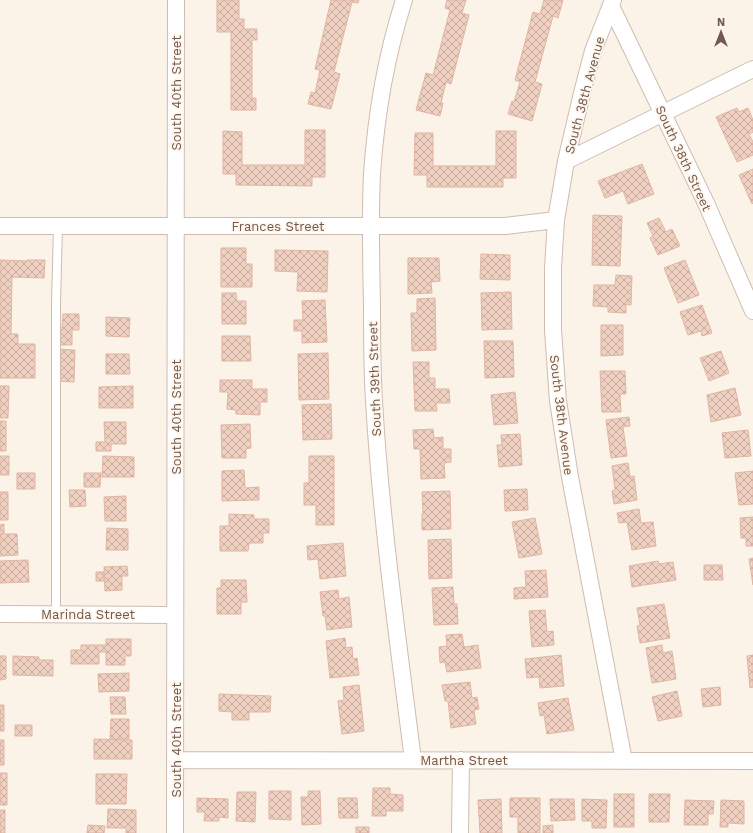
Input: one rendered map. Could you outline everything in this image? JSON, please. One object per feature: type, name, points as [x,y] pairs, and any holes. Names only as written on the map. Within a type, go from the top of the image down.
[{"type":"street","name":"South 40th Street","points":[[175,833],[176,0]]},
{"type":"street","name":"South 39th Street","points":[[404,0],[384,78],[376,130],[372,174],[371,226],[374,399],[378,459],[387,552],[413,760]]},
{"type":"street","name":"South 38th Street","points":[[612,3],[706,203],[753,311]]},
{"type":"street","name":"South 38th Avenue","points":[[612,3],[593,51],[566,161],[556,220],[553,268],[553,330],[558,401],[570,477],[624,761]]},
{"type":"street","points":[[566,161],[753,69]]},
{"type":"street","name":"Frances Street","points":[[0,226],[506,226],[556,220]]},
{"type":"street","name":"Marinda Street","points":[[0,614],[175,615]]},
{"type":"street","name":"Martha Street","points":[[176,760],[753,761]]},
{"type":"street","points":[[460,760],[460,833]]},
{"type":"lane","points":[[56,614],[56,304],[58,226]]},
{"type":"building","points":[[217,0],[239,0],[239,19],[244,19],[244,29],[257,29],[257,40],[252,40],[252,98],[256,98],[256,110],[231,110],[231,32],[217,32]]},
{"type":"building","points":[[331,0],[359,0],[358,3],[352,2],[334,72],[340,74],[331,109],[308,104],[311,92],[315,93],[320,70],[315,69]]},
{"type":"building","points":[[447,0],[466,0],[462,13],[469,15],[451,84],[446,82],[441,103],[443,103],[440,116],[416,110],[426,73],[433,75],[450,10],[445,8]]},
{"type":"building","points":[[544,0],[563,0],[558,18],[553,16],[535,82],[542,84],[532,121],[508,114],[512,101],[514,102],[520,82],[515,80],[533,12],[540,14]]},
{"type":"building","points":[[737,108],[739,112],[748,108],[753,120],[753,132],[749,134],[753,142],[753,155],[737,162],[716,117]]},
{"type":"building","points":[[305,130],[325,130],[325,177],[312,177],[312,186],[236,185],[236,174],[223,174],[223,131],[242,132],[242,165],[305,165]]},
{"type":"building","points":[[496,131],[516,131],[516,178],[503,178],[503,187],[427,187],[427,175],[414,175],[415,133],[433,133],[433,166],[496,166]]},
{"type":"building","points":[[642,164],[654,194],[628,204],[623,191],[605,198],[598,181]]},
{"type":"building","points":[[753,169],[753,203],[752,204],[739,175]]},
{"type":"building","points":[[593,215],[622,216],[620,266],[592,265]]},
{"type":"building","points":[[659,218],[666,232],[672,229],[680,246],[658,255],[650,238],[653,236],[647,223]]},
{"type":"building","points":[[221,248],[246,248],[246,264],[252,264],[252,287],[221,287]]},
{"type":"building","points":[[275,250],[328,251],[327,292],[297,291],[298,272],[275,271]]},
{"type":"building","points":[[481,254],[510,255],[510,280],[480,279]]},
{"type":"building","points":[[408,258],[439,258],[440,281],[431,282],[432,293],[408,294]]},
{"type":"building","points":[[0,260],[45,260],[44,278],[12,277],[11,334],[18,334],[18,344],[35,344],[35,378],[0,378]]},
{"type":"building","points":[[685,260],[699,295],[678,303],[664,268]]},
{"type":"building","points":[[616,275],[632,276],[631,305],[626,304],[626,313],[608,312],[608,307],[593,306],[594,285],[615,285]]},
{"type":"building","points":[[511,292],[512,329],[482,330],[481,293]]},
{"type":"building","points":[[222,293],[236,293],[237,301],[246,301],[246,324],[222,324]]},
{"type":"building","points":[[435,298],[436,350],[412,351],[411,313],[417,313],[417,299]]},
{"type":"building","points":[[325,300],[327,342],[302,343],[302,331],[294,331],[294,320],[303,320],[302,301]]},
{"type":"building","points":[[702,305],[712,333],[702,336],[701,331],[688,335],[680,312]]},
{"type":"building","points":[[63,314],[79,314],[79,330],[72,330],[72,345],[56,345],[57,328],[62,328]]},
{"type":"building","points":[[106,317],[130,318],[129,337],[106,336]]},
{"type":"building","points":[[601,325],[623,325],[623,355],[601,356]]},
{"type":"building","points":[[222,336],[250,336],[251,361],[222,361]]},
{"type":"building","points":[[484,341],[513,341],[514,377],[485,378]]},
{"type":"building","points":[[57,349],[75,350],[74,382],[56,381]]},
{"type":"building","points":[[721,351],[729,373],[709,381],[700,358]]},
{"type":"building","points":[[328,353],[329,399],[299,400],[298,354]]},
{"type":"building","points":[[106,354],[129,354],[130,374],[106,374]]},
{"type":"building","points":[[413,362],[429,362],[429,378],[435,378],[435,389],[449,389],[450,403],[436,403],[437,411],[415,411]]},
{"type":"building","points":[[600,371],[625,371],[626,394],[620,394],[621,412],[602,412]]},
{"type":"building","points":[[220,380],[252,380],[252,389],[267,389],[267,402],[260,402],[260,415],[236,414],[236,410],[227,409],[228,392],[220,392]]},
{"type":"building","points":[[0,386],[9,386],[8,418],[0,418]]},
{"type":"building","points":[[133,386],[133,408],[99,408],[99,387]]},
{"type":"building","points":[[735,388],[741,415],[711,422],[707,395]]},
{"type":"building","points":[[515,392],[518,423],[494,425],[491,395]]},
{"type":"building","points":[[331,404],[332,439],[303,440],[302,405]]},
{"type":"building","points":[[629,417],[630,426],[623,427],[627,456],[611,458],[606,420]]},
{"type":"building","points":[[0,421],[6,421],[6,451],[0,451]]},
{"type":"building","points":[[104,422],[126,422],[126,444],[111,444],[111,451],[96,451],[96,442],[105,442]]},
{"type":"building","points":[[250,424],[251,448],[246,449],[246,458],[222,458],[221,425]]},
{"type":"building","points":[[433,429],[434,438],[443,437],[443,449],[451,449],[451,462],[444,463],[445,478],[421,479],[420,449],[414,449],[413,430]]},
{"type":"building","points":[[748,430],[751,456],[725,458],[722,433]]},
{"type":"building","points":[[520,434],[522,465],[499,467],[497,445],[502,445],[501,435]]},
{"type":"building","points":[[0,456],[9,456],[9,475],[0,475]]},
{"type":"building","points":[[103,456],[134,457],[134,477],[102,477]]},
{"type":"building","points":[[309,456],[334,456],[334,525],[316,525],[316,505],[304,505],[304,483],[309,483]]},
{"type":"building","points":[[628,463],[630,477],[634,476],[637,500],[614,504],[612,491],[615,490],[612,466]]},
{"type":"building","points":[[244,470],[245,488],[259,487],[259,500],[222,501],[222,471]]},
{"type":"building","points":[[753,471],[753,504],[739,505],[735,473]]},
{"type":"building","points":[[17,473],[35,473],[35,489],[17,489]]},
{"type":"building","points":[[84,473],[101,473],[100,487],[84,487]]},
{"type":"building","points":[[527,489],[528,510],[505,511],[504,490]]},
{"type":"building","points":[[69,490],[85,490],[86,506],[70,507]]},
{"type":"building","points":[[450,491],[451,529],[422,530],[422,492]]},
{"type":"building","points":[[0,492],[8,492],[8,520],[0,520]]},
{"type":"building","points":[[126,496],[126,521],[105,521],[104,497]]},
{"type":"building","points":[[639,509],[641,523],[653,522],[656,546],[632,550],[627,522],[619,523],[617,513]]},
{"type":"building","points":[[229,514],[254,515],[254,519],[269,519],[269,533],[263,533],[263,543],[249,543],[248,551],[220,551],[220,526],[229,526]]},
{"type":"building","points":[[753,517],[753,546],[746,546],[746,538],[741,538],[740,518]]},
{"type":"building","points":[[535,518],[542,554],[519,558],[512,522]]},
{"type":"building","points":[[4,524],[4,534],[17,534],[18,555],[0,556],[0,525]]},
{"type":"building","points":[[107,528],[128,529],[128,550],[106,550]]},
{"type":"building","points":[[451,539],[452,578],[429,579],[428,540]]},
{"type":"building","points":[[343,543],[346,576],[320,579],[318,559],[308,560],[307,546]]},
{"type":"building","points":[[753,558],[753,585],[749,559]]},
{"type":"building","points":[[28,560],[29,582],[0,583],[0,561]]},
{"type":"building","points":[[658,561],[659,564],[673,562],[676,580],[632,587],[629,566]]},
{"type":"building","points":[[704,565],[722,565],[723,580],[704,580]]},
{"type":"building","points":[[127,566],[128,576],[122,576],[122,590],[105,591],[104,567]]},
{"type":"building","points":[[546,570],[548,597],[514,599],[514,588],[526,587],[525,571]]},
{"type":"building","points":[[96,572],[104,572],[104,581],[96,581]]},
{"type":"building","points":[[221,580],[246,580],[247,602],[241,602],[241,614],[217,614],[217,588],[221,588]]},
{"type":"building","points":[[453,587],[454,604],[457,604],[458,624],[434,625],[432,588]]},
{"type":"building","points":[[338,590],[339,599],[349,597],[352,627],[327,630],[325,616],[323,616],[320,592]]},
{"type":"building","points":[[664,604],[670,638],[640,643],[637,626],[640,625],[637,608]]},
{"type":"building","points":[[545,610],[547,632],[553,631],[554,645],[532,647],[529,611]]},
{"type":"building","points":[[462,634],[464,647],[478,645],[481,668],[447,672],[445,662],[440,663],[439,647],[447,646],[446,635]]},
{"type":"building","points":[[345,638],[346,648],[352,647],[353,659],[357,658],[359,675],[330,678],[326,641]]},
{"type":"building","points":[[106,639],[131,639],[131,656],[125,656],[125,665],[106,665],[106,652],[99,652],[99,664],[71,664],[71,650],[81,650],[81,645],[106,645]]},
{"type":"building","points":[[662,645],[663,653],[672,651],[676,679],[652,683],[646,648]]},
{"type":"building","points":[[561,655],[564,686],[540,688],[539,677],[527,678],[525,659]]},
{"type":"building","points":[[753,655],[753,687],[750,688],[747,656]]},
{"type":"building","points":[[0,656],[6,656],[6,679],[0,680]]},
{"type":"building","points":[[13,656],[39,657],[39,660],[53,660],[53,676],[13,675]]},
{"type":"building","points":[[129,673],[129,691],[99,692],[98,674]]},
{"type":"building","points":[[470,682],[472,698],[477,697],[479,709],[474,710],[476,724],[451,728],[448,701],[445,701],[442,685]]},
{"type":"building","points":[[359,685],[364,731],[342,734],[338,701],[344,700],[343,687]]},
{"type":"building","points":[[720,687],[721,705],[703,707],[701,689]]},
{"type":"building","points":[[677,691],[682,716],[658,721],[652,697]]},
{"type":"building","points":[[219,694],[271,696],[270,712],[249,712],[249,720],[232,720],[232,712],[219,711]]},
{"type":"building","points":[[110,697],[125,697],[126,714],[111,714]]},
{"type":"building","points":[[568,698],[574,730],[547,734],[544,715],[540,716],[538,703]]},
{"type":"building","points":[[0,705],[4,705],[4,731],[0,731]]},
{"type":"building","points":[[111,719],[129,719],[129,739],[110,739]]},
{"type":"building","points":[[15,725],[32,725],[32,736],[15,736]]},
{"type":"building","points":[[94,739],[132,740],[132,759],[94,759]]},
{"type":"building","points":[[0,740],[4,740],[4,765],[0,765]]},
{"type":"building","points":[[0,773],[7,773],[7,805],[0,805]]},
{"type":"building","points":[[96,774],[127,774],[126,804],[96,804]]},
{"type":"building","points":[[373,788],[390,788],[390,794],[403,795],[403,811],[386,811],[386,816],[372,816]]},
{"type":"building","points":[[269,791],[291,791],[291,820],[269,819]]},
{"type":"building","points":[[308,791],[320,791],[321,824],[302,825],[301,797],[308,797]]},
{"type":"building","points":[[237,792],[256,792],[255,822],[236,821]]},
{"type":"building","points":[[614,794],[634,794],[634,827],[614,827]]},
{"type":"building","points":[[649,794],[670,794],[669,822],[649,822]]},
{"type":"building","points":[[197,798],[228,799],[228,818],[219,817],[219,821],[204,821],[205,812],[197,812]]},
{"type":"building","points":[[338,798],[357,798],[358,818],[339,818]]},
{"type":"building","points":[[510,798],[540,798],[540,833],[518,833],[518,817],[510,817]]},
{"type":"building","points":[[501,799],[502,833],[480,833],[478,800]]},
{"type":"building","points":[[550,799],[574,799],[575,820],[551,821]]},
{"type":"building","points":[[582,799],[607,800],[606,828],[592,828],[592,821],[582,821]]},
{"type":"building","points":[[685,800],[714,801],[713,814],[708,814],[708,825],[684,825]]},
{"type":"building","points":[[721,800],[744,801],[744,824],[728,823],[728,827],[720,827]]},
{"type":"building","points":[[108,809],[136,810],[136,833],[126,833],[126,828],[107,828]]},
{"type":"building","points":[[0,810],[5,810],[5,833],[0,833]]},
{"type":"building","points":[[88,825],[105,826],[104,833],[87,833]]},
{"type":"building","points":[[553,825],[553,833],[543,833],[543,826]]},
{"type":"building","points":[[356,827],[369,827],[369,833],[356,833]]}]
